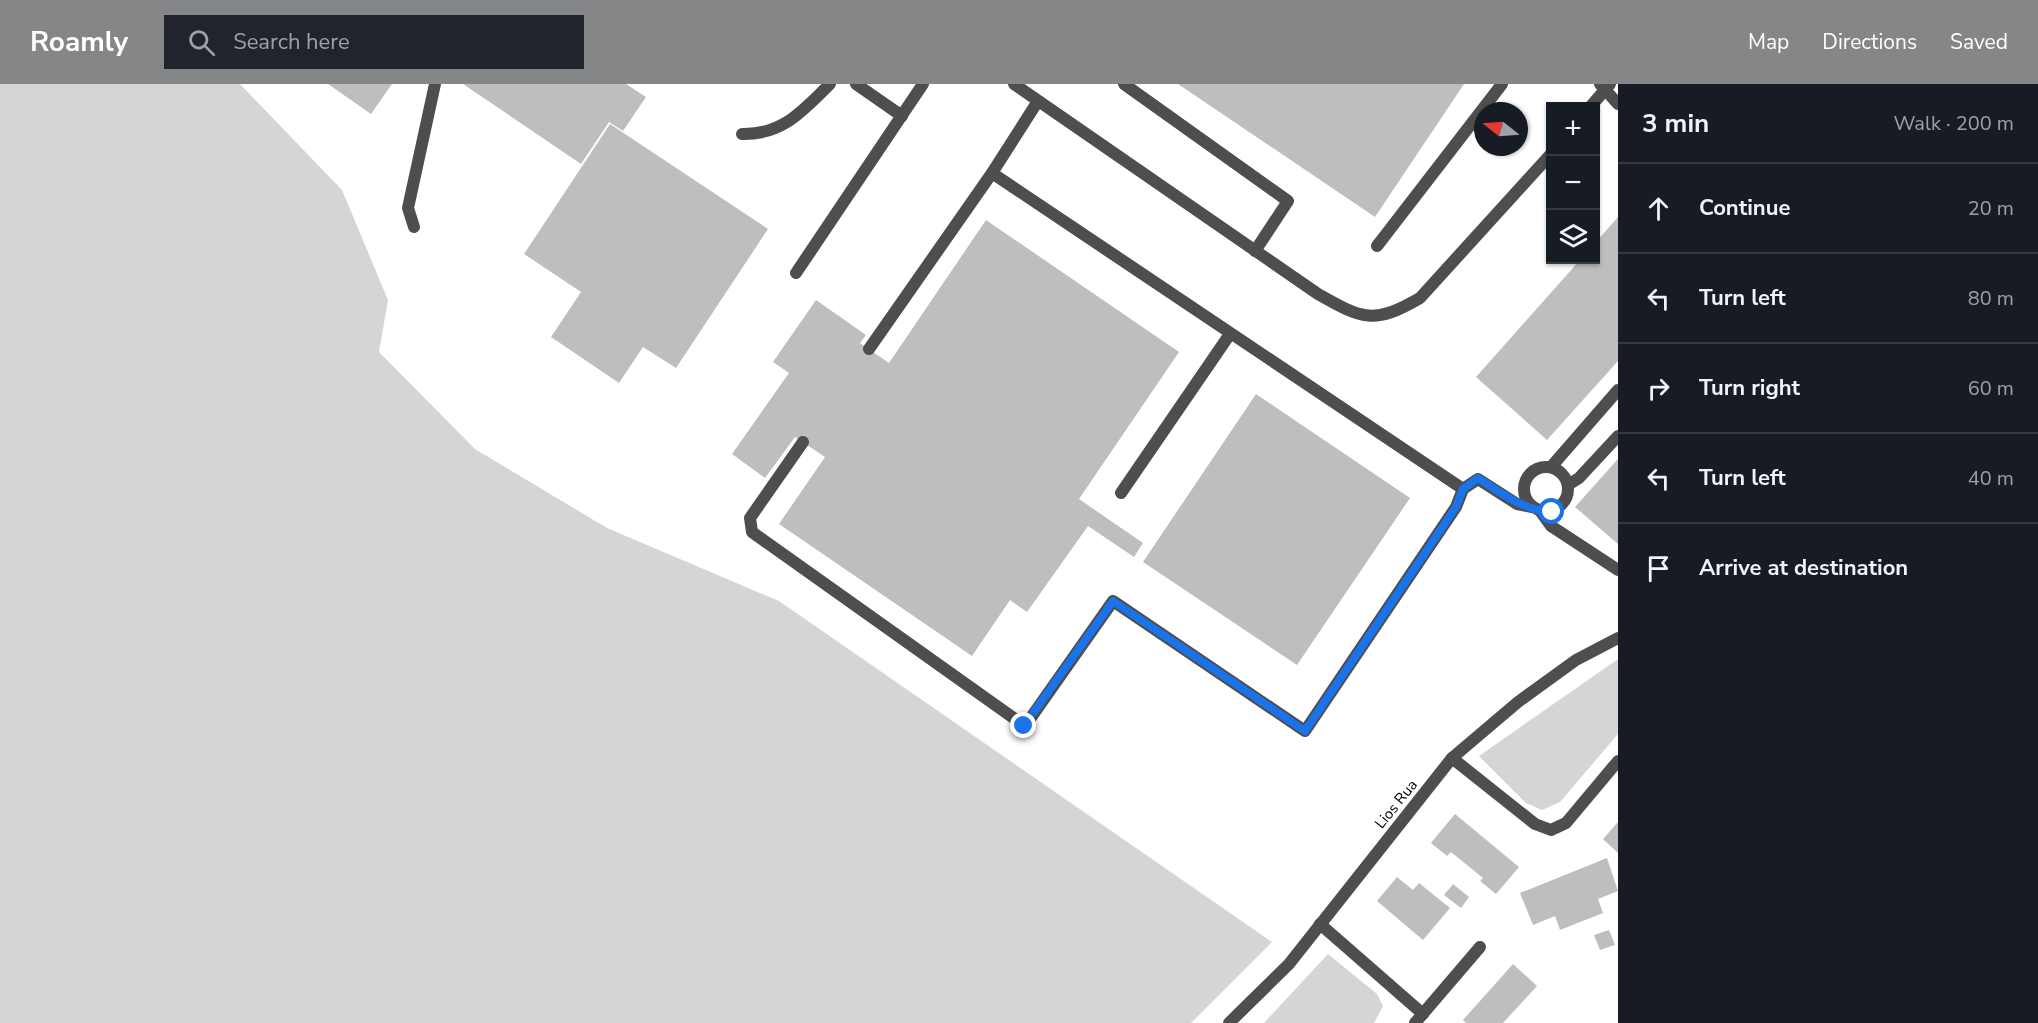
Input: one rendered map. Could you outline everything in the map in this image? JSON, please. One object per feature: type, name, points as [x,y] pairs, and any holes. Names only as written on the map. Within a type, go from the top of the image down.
[{"type":"street","points":[[414,227],[408,208],[435,84]]},
{"type":"street","points":[[742,134],[761,134],[779,129],[830,84]]},
{"type":"street","points":[[856,84],[902,116]]},
{"type":"street","points":[[796,273],[923,84]]},
{"type":"street","points":[[1014,84],[1317,294],[1357,316],[1393,314],[1420,298],[1550,156]]},
{"type":"street","points":[[1124,84],[1288,201],[1256,251]]},
{"type":"street","points":[[1377,246],[1502,84]]},
{"type":"street","points":[[1594,102],[1605,86],[1618,104]]},
{"type":"street","points":[[869,349],[992,173],[1038,101]]},
{"type":"street","points":[[992,173],[1463,489]]},
{"type":"street","points":[[1121,493],[1230,334]]},
{"type":"street","points":[[1551,467],[1618,390]]},
{"type":"street","points":[[1568,485],[1579,478],[1618,436]]},
{"type":"street","points":[[803,442],[750,518],[752,532],[1024,726],[1113,601],[1305,731],[1456,507],[1463,489],[1478,478],[1517,504],[1537,509],[1552,512],[1561,507],[1567,499],[1568,485],[1561,472],[1551,467],[1541,467],[1532,472],[1526,480],[1524,489],[1526,500],[1537,509],[1551,526],[1618,570]]},
{"type":"street","name":"Lios Rua","points":[[1229,1023],[1289,964],[1452,759],[1518,702],[1576,660],[1618,638]]},
{"type":"street","points":[[1452,759],[1535,824],[1551,830],[1566,823],[1618,761]]},
{"type":"street","points":[[1320,924],[1419,1018],[1480,947]]},
{"type":"shaded area","points":[[0,84],[240,84],[342,190],[388,300],[379,352],[475,449],[607,528],[779,601],[1272,942],[1191,1023],[0,1023]]},
{"type":"shaded area","points":[[1618,659],[1618,734],[1560,802],[1542,810],[1526,803],[1479,756]]},
{"type":"shaded area","points":[[1328,954],[1377,994],[1383,1006],[1374,1023],[1264,1023]]},
{"type":"building","points":[[328,84],[392,84],[371,114]]},
{"type":"building","points":[[463,84],[626,84],[646,97],[623,131],[609,122],[581,164]]},
{"type":"building","points":[[1178,84],[1464,84],[1375,217]]},
{"type":"building","points":[[610,124],[768,229],[676,368],[643,347],[619,383],[551,337],[581,292],[524,254]]},
{"type":"building","points":[[1618,217],[1618,361],[1547,440],[1476,377],[1576,264],[1600,264],[1600,237]]},
{"type":"building","points":[[986,220],[1179,352],[1079,499],[1143,543],[1134,557],[1088,526],[1027,612],[1010,600],[972,656],[779,524],[825,457],[795,437],[765,478],[732,454],[789,373],[773,362],[816,300],[866,335],[860,343],[889,363]]},
{"type":"building","points":[[1256,394],[1410,498],[1297,665],[1143,562]]},
{"type":"building","points":[[1618,459],[1618,544],[1575,507]]},
{"type":"building","points":[[1455,814],[1519,867],[1496,894],[1480,881],[1483,878],[1451,852],[1447,856],[1431,843]]},
{"type":"building","points":[[1618,822],[1618,853],[1603,839]]},
{"type":"building","points":[[1607,858],[1618,891],[1598,899],[1603,913],[1560,930],[1555,916],[1533,925],[1520,893]]},
{"type":"building","points":[[1397,877],[1413,890],[1419,883],[1450,908],[1423,940],[1377,901]]},
{"type":"building","points":[[1453,884],[1469,897],[1461,908],[1444,895]]},
{"type":"building","points":[[1609,930],[1615,945],[1600,950],[1594,935]]},
{"type":"building","points":[[1513,964],[1537,986],[1503,1023],[1466,1023],[1463,1020]]},
{"type":"route","points":[[1024,726],[1113,601],[1305,731],[1456,507],[1463,489],[1478,478],[1517,504],[1533,507],[1541,512],[1552,512]]}]
